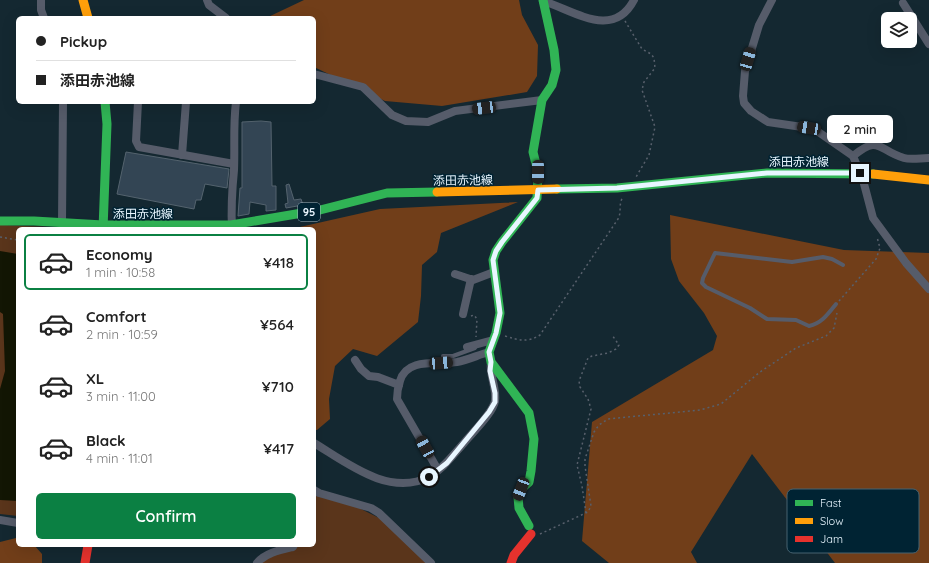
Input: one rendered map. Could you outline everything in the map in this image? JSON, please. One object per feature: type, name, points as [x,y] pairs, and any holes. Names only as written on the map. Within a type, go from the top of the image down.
[{"type":"main road","points":[[83,0],[87,16]]},
{"type":"main road","points":[[511,563],[512,558],[518,549],[528,542],[530,530],[519,508],[518,497],[521,489],[529,482],[534,439],[529,413],[491,362],[489,352],[490,341],[500,313],[493,260],[496,251],[537,198],[538,172],[533,152],[542,100],[552,85],[556,70],[554,50],[543,0]]},
{"type":"main road","points":[[103,227],[107,124],[105,104]]},
{"type":"main road","name":"添田赤池線","points":[[0,221],[62,222],[103,227],[232,227],[320,210],[387,193],[617,188],[767,173],[860,173],[929,180]]},
{"type":"main road","points":[[85,563],[88,547]]},
{"type":"street","points":[[41,0],[41,10],[43,16]]},
{"type":"street","points":[[206,0],[215,10],[223,16]]},
{"type":"street","points":[[543,0],[594,20],[605,22],[616,20],[625,14],[634,0]]},
{"type":"street","points":[[772,0],[759,25],[745,71],[743,96],[744,103],[751,111],[768,122],[809,128],[817,131],[853,156],[860,173],[873,218],[906,263],[929,289]]},
{"type":"street","points":[[904,4],[929,44]]},
{"type":"street","points":[[213,16],[215,10]]},
{"type":"street","points":[[316,75],[363,87],[392,116],[406,121],[428,122],[455,111],[542,100]]},
{"type":"street","points":[[62,222],[63,104]]},
{"type":"street","points":[[138,104],[136,142],[139,147],[234,164]]},
{"type":"street","points":[[182,155],[186,104]]},
{"type":"street","points":[[232,227],[231,188],[234,164],[234,122],[236,104]]},
{"type":"street","points":[[853,156],[863,148],[872,144],[880,146],[905,158],[929,158]]},
{"type":"street","points":[[455,274],[472,279],[494,272]]},
{"type":"street","points":[[463,314],[472,279]]},
{"type":"street","points":[[467,348],[490,341]]},
{"type":"street","points":[[438,470],[397,399],[401,377],[412,365],[456,362],[489,352]]},
{"type":"street","points":[[355,360],[361,370],[369,376],[378,377],[399,385]]},
{"type":"street","points":[[316,444],[366,474],[391,482],[411,482],[429,477],[447,463],[489,412],[495,402],[495,393],[490,371],[491,362]]},
{"type":"street","points":[[316,492],[371,508],[379,513],[431,563]]},
{"type":"street","points":[[0,520],[16,523]]},
{"type":"street","points":[[257,563],[260,558],[273,552],[293,547]]},
{"type":"lane","points":[[836,304],[818,324],[809,326],[796,320],[767,318],[750,308],[706,287],[702,283],[715,253],[792,262],[823,257],[832,258],[843,265]]},
{"type":"lane","points":[[444,356],[453,356],[490,341]]},
{"type":"path","points":[[0,237],[16,240]]},
{"type":"path","points":[[463,314],[466,316],[474,316],[477,319],[475,345]]},
{"type":"path","points":[[586,513],[582,486],[576,465],[591,410],[588,399],[580,387],[579,381],[588,358],[608,353],[619,346],[612,335]]},
{"type":"path","points":[[530,530],[542,534],[586,513],[591,506],[585,459],[594,432],[599,425],[608,419],[700,410]]},
{"type":"shaded area","points":[[304,0],[519,0],[522,15],[538,45],[537,76],[527,92],[442,106],[385,101],[316,68],[316,16],[270,16]]},
{"type":"shaded area","points":[[518,202],[441,233],[437,252],[422,265],[418,322],[377,356],[353,349],[335,366],[329,399],[330,419],[316,430],[316,227],[300,227],[380,209]]},
{"type":"shaded area","points":[[670,215],[844,250],[929,253],[929,563],[835,563],[827,553],[919,553],[919,489],[787,489],[787,500],[752,454],[691,552],[697,563],[609,563],[582,541],[592,422],[713,350],[717,336],[704,313],[679,281],[671,259]]},
{"type":"shaded area","points":[[0,225],[50,227],[16,227],[16,516],[0,514]]},
{"type":"shaded area","points":[[0,251],[16,254],[16,501],[0,500],[0,389],[5,371],[3,314],[0,312]]},
{"type":"shaded area","points":[[316,496],[359,508],[385,521],[429,563],[257,563],[290,547],[316,547]]},
{"type":"shaded area","points":[[16,538],[16,547],[36,547],[42,554],[42,563],[0,563],[0,542]]},
{"type":"building","points":[[242,122],[271,122],[272,186],[276,186],[276,210],[266,211],[266,205],[250,202],[249,214],[238,216],[240,188],[242,188]]},
{"type":"building","points":[[126,152],[229,169],[227,188],[205,184],[201,200],[196,200],[194,209],[117,194]]},
{"type":"building","points":[[289,184],[294,200],[301,199],[303,205],[286,208],[285,204],[288,203],[286,185]]},
{"type":"traffic: fast","points":[[529,526],[519,508],[518,497],[521,489],[529,482],[531,471],[534,439],[529,413],[491,362],[489,352],[496,333],[500,313],[493,260],[496,251],[502,242],[537,198],[538,172],[533,152],[542,100],[552,85],[556,70],[554,50],[543,0]]},
{"type":"traffic: fast","points":[[103,227],[107,124],[105,104]]},
{"type":"traffic: fast","points":[[557,189],[617,188],[767,173],[873,174]]},
{"type":"traffic: fast","points":[[0,221],[34,221],[103,225],[231,225],[320,210],[387,193],[437,192]]},
{"type":"traffic: slow","points":[[83,0],[87,16]]},
{"type":"traffic: slow","points":[[873,174],[929,180]]},
{"type":"traffic: slow","points":[[437,192],[557,189]]},
{"type":"traffic: jam","points":[[511,563],[514,555],[531,534]]},
{"type":"traffic: jam","points":[[85,563],[88,547]]},
{"type":"route","points":[[429,477],[447,463],[489,412],[495,402],[495,393],[490,371],[491,362],[489,352],[496,333],[500,313],[493,270],[493,260],[496,251],[502,242],[537,198],[538,190],[617,188],[767,173],[860,173]]}]
